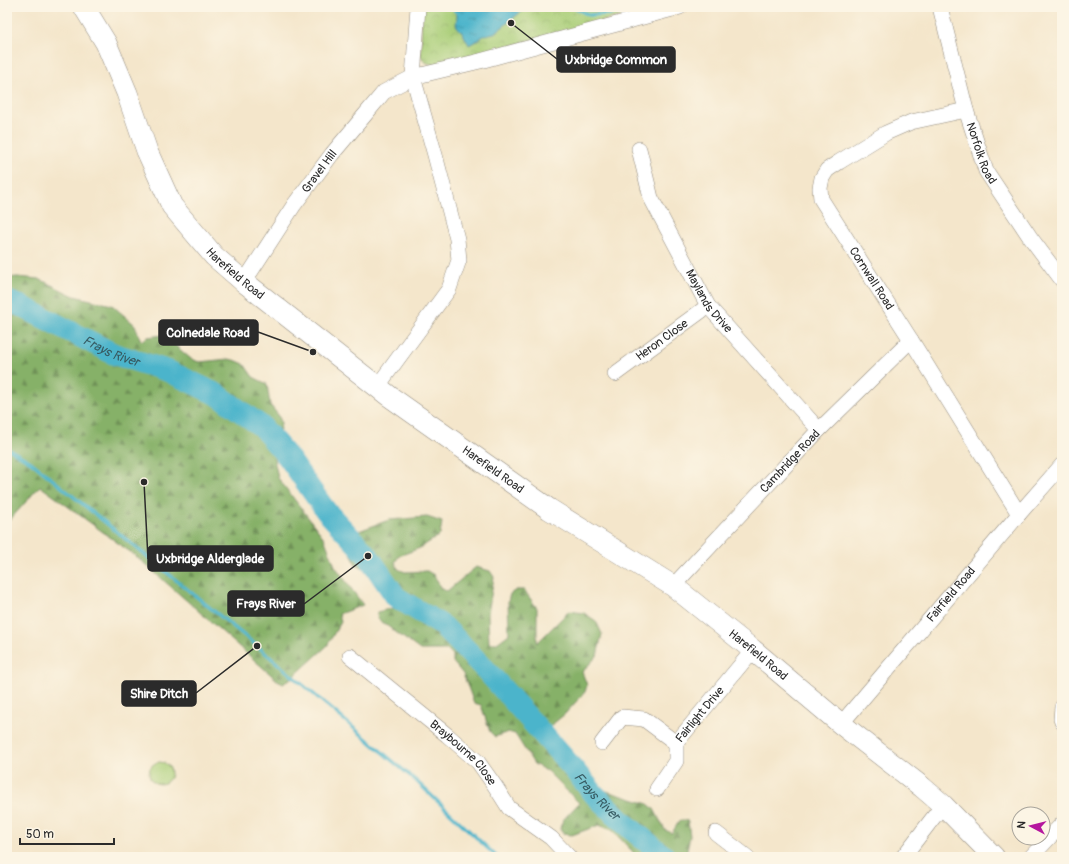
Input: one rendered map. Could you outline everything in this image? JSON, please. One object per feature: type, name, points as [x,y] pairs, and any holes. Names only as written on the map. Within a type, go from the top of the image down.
[{"type":"main road","name":"Harefield Road","points":[[84,7],[106,43],[127,93],[147,151],[172,206],[214,256],[244,282],[389,396],[549,509],[673,586],[841,724],[922,787],[943,805],[994,857]]},
{"type":"street","points":[[378,387],[449,289],[459,260],[457,239],[413,77],[418,7]]},
{"type":"street","name":"Gravel Hill","points":[[244,282],[294,205],[332,154],[384,92],[413,77],[480,61],[680,7]]},
{"type":"street","name":"Norfolk Road","points":[[940,7],[966,110],[986,171],[1030,237],[1062,280]]},
{"type":"street","name":"Cornwall Road","points":[[966,110],[911,122],[886,133],[827,170],[822,178],[820,188],[821,199],[1019,514]]},
{"type":"street","name":"Maylands Drive","points":[[639,149],[651,198],[708,306],[819,430]]},
{"type":"street","name":"Heron Close","points":[[615,374],[708,306]]},
{"type":"street","name":"Cambridge Road","points":[[673,586],[819,430],[911,340]]},
{"type":"street","name":"Fairfield Road","points":[[841,724],[1062,465]]},
{"type":"street","name":"Fairlight Drive","points":[[602,743],[622,717],[644,719],[676,743],[752,650]]},
{"type":"street","name":"Braybourne Close","points":[[350,656],[478,762],[509,808],[551,838],[569,857]]},
{"type":"street","points":[[1062,707],[1062,722]]},
{"type":"street","points":[[657,789],[676,761],[676,743]]},
{"type":"street","points":[[903,857],[943,805]]},
{"type":"street","points":[[1031,857],[1062,824]]},
{"type":"street","points":[[716,833],[747,857]]},
{"type":"green space","points":[[422,7],[655,7],[436,66],[425,62],[421,56]]},
{"type":"green space","points":[[17,277],[39,279],[74,296],[112,305],[135,325],[141,341],[148,337],[163,335],[191,359],[199,362],[229,359],[237,361],[244,364],[253,377],[267,384],[270,405],[279,416],[281,423],[274,459],[278,478],[324,538],[335,566],[363,605],[339,614],[341,621],[327,646],[283,684],[137,557],[40,486],[7,523],[7,278]]},
{"type":"green space","points":[[427,517],[442,522],[440,535],[420,548],[399,556],[395,562],[398,569],[405,572],[427,571],[434,575],[441,589],[447,591],[476,567],[490,571],[494,577],[488,614],[489,643],[497,643],[509,634],[508,601],[510,594],[516,590],[524,590],[537,608],[537,643],[569,611],[584,613],[596,621],[602,634],[597,656],[582,672],[587,685],[585,692],[565,714],[549,727],[569,764],[597,788],[648,804],[654,809],[665,830],[672,833],[680,820],[688,821],[690,836],[687,850],[688,857],[635,857],[633,852],[612,830],[599,825],[572,835],[564,834],[560,828],[563,820],[579,803],[547,771],[534,764],[515,734],[508,732],[495,737],[490,732],[481,705],[474,703],[463,674],[453,662],[453,655],[448,650],[420,650],[378,619],[377,612],[398,607],[399,593],[395,587],[371,570],[356,565],[348,545],[356,532],[389,520]]},
{"type":"green space","points":[[160,762],[168,765],[171,773],[168,781],[160,784],[152,781],[149,773],[152,765]]},
{"type":"water","points":[[462,7],[525,7],[500,29],[494,33],[485,35],[469,45],[462,32],[456,25],[457,16],[455,11]]},
{"type":"waterway","points":[[454,7],[455,11]]},
{"type":"waterway","points":[[573,7],[589,15],[610,14],[632,7]]},
{"type":"waterway","name":"Frays River","points":[[7,301],[21,306],[114,354],[168,371],[218,395],[261,426],[288,457],[326,511],[368,556],[396,597],[443,626],[485,669],[595,795],[624,823],[665,857]]},
{"type":"waterway","points":[[7,448],[31,462],[257,646],[415,780],[497,857]]},
{"type":"place","name":"Uxbridge Common","points":[[511,23]]},
{"type":"place","name":"Colnedale Road","points":[[313,352]]},
{"type":"place","name":"Uxbridge Alderglade","points":[[144,482]]},
{"type":"place","name":"Frays River","points":[[368,556]]},
{"type":"place","name":"Shire Ditch","points":[[257,646]]}]
